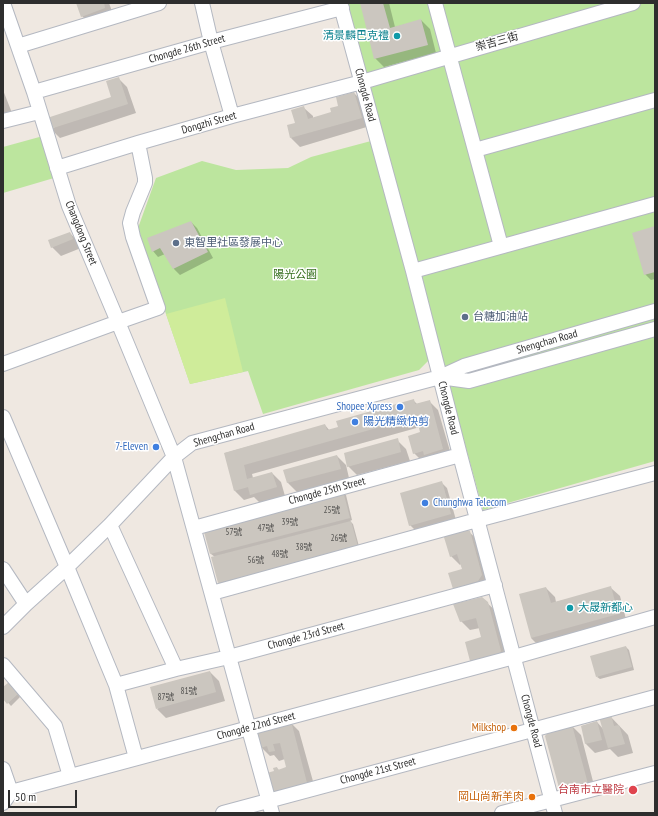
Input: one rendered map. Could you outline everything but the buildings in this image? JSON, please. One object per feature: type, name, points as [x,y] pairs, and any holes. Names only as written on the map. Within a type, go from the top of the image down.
[{"type":"street","name":"Changdong Street","points":[[3,3],[34,92],[69,206],[174,457],[271,807]]},
{"type":"street","points":[[18,46],[159,3]]},
{"type":"street","points":[[202,3],[211,42],[232,116]]},
{"type":"street","points":[[434,3],[501,246]]},
{"type":"street","name":"崇吉三街","points":[[362,82],[633,3]]},
{"type":"street","name":"Chongde 26th Street","points":[[34,92],[341,6]]},
{"type":"street","name":"Chongde Road","points":[[341,6],[413,270],[477,520],[554,807]]},
{"type":"street","name":"Dongzhi Street","points":[[57,168],[232,116],[362,82]]},
{"type":"street","points":[[475,150],[655,100]]},
{"type":"street","points":[[3,121],[39,112]]},
{"type":"street","points":[[3,364],[158,308],[133,237],[130,223],[145,183],[138,143]]},
{"type":"street","points":[[413,270],[655,204]]},
{"type":"street","name":"Shengchan Road","points":[[3,627],[67,567],[174,457],[192,443],[440,377],[464,366],[655,311]]},
{"type":"street","name":"Shengchan Road","points":[[440,377],[469,381],[655,329]]},
{"type":"street","points":[[3,417],[116,685],[136,758]]},
{"type":"street","name":"Chongde 25th Street","points":[[194,528],[460,455]]},
{"type":"street","points":[[212,593],[477,520],[655,474]]},
{"type":"street","points":[[110,524],[176,669]]},
{"type":"street","points":[[3,569],[26,604]]},
{"type":"street","name":"Chongde 23rd Street","points":[[116,685],[176,669],[229,658],[495,585]]},
{"type":"street","name":"Chongde 22nd Street","points":[[7,797],[70,776],[514,657],[655,617]]},
{"type":"street","points":[[3,665],[55,726],[70,776]]},
{"type":"street","name":"Chongde 21st Street","points":[[223,813],[271,807],[534,730],[655,697]]},
{"type":"street","points":[[3,769],[7,797]]},
{"type":"street","points":[[502,813],[554,807],[655,774]]},
{"type":"green space","points":[[344,3],[655,3],[655,461],[483,510]]},
{"type":"green space","points":[[43,136],[54,178],[3,193],[3,147]]},
{"type":"green space","name":"陽光公園","points":[[371,141],[429,360],[419,370],[263,414],[248,371],[190,384],[138,228],[156,178],[202,161],[236,170],[288,168],[311,157]]},
{"type":"green space","points":[[225,298],[243,372],[190,384],[166,314]]},
{"type":"place","name":"清景麟巴克禮","points":[[397,36]]},
{"type":"place","name":"東智里社區發展中心","points":[[176,243]]},
{"type":"place","name":"台糖加油站","points":[[465,317]]},
{"type":"place","name":"Shopee Xpress","points":[[400,407]]},
{"type":"place","name":"陽光精緻快剪","points":[[355,422]]},
{"type":"place","name":"7-Eleven","points":[[156,447]]},
{"type":"place","name":"Chunghwa Telecom","points":[[425,503]]},
{"type":"place","name":"大晟新都心","points":[[570,608]]},
{"type":"place","name":"Milkshop","points":[[514,728]]},
{"type":"place","name":"台南市立醫院","points":[[633,790]]},
{"type":"place","name":"岡山尚新羊肉","points":[[532,797]]}]
